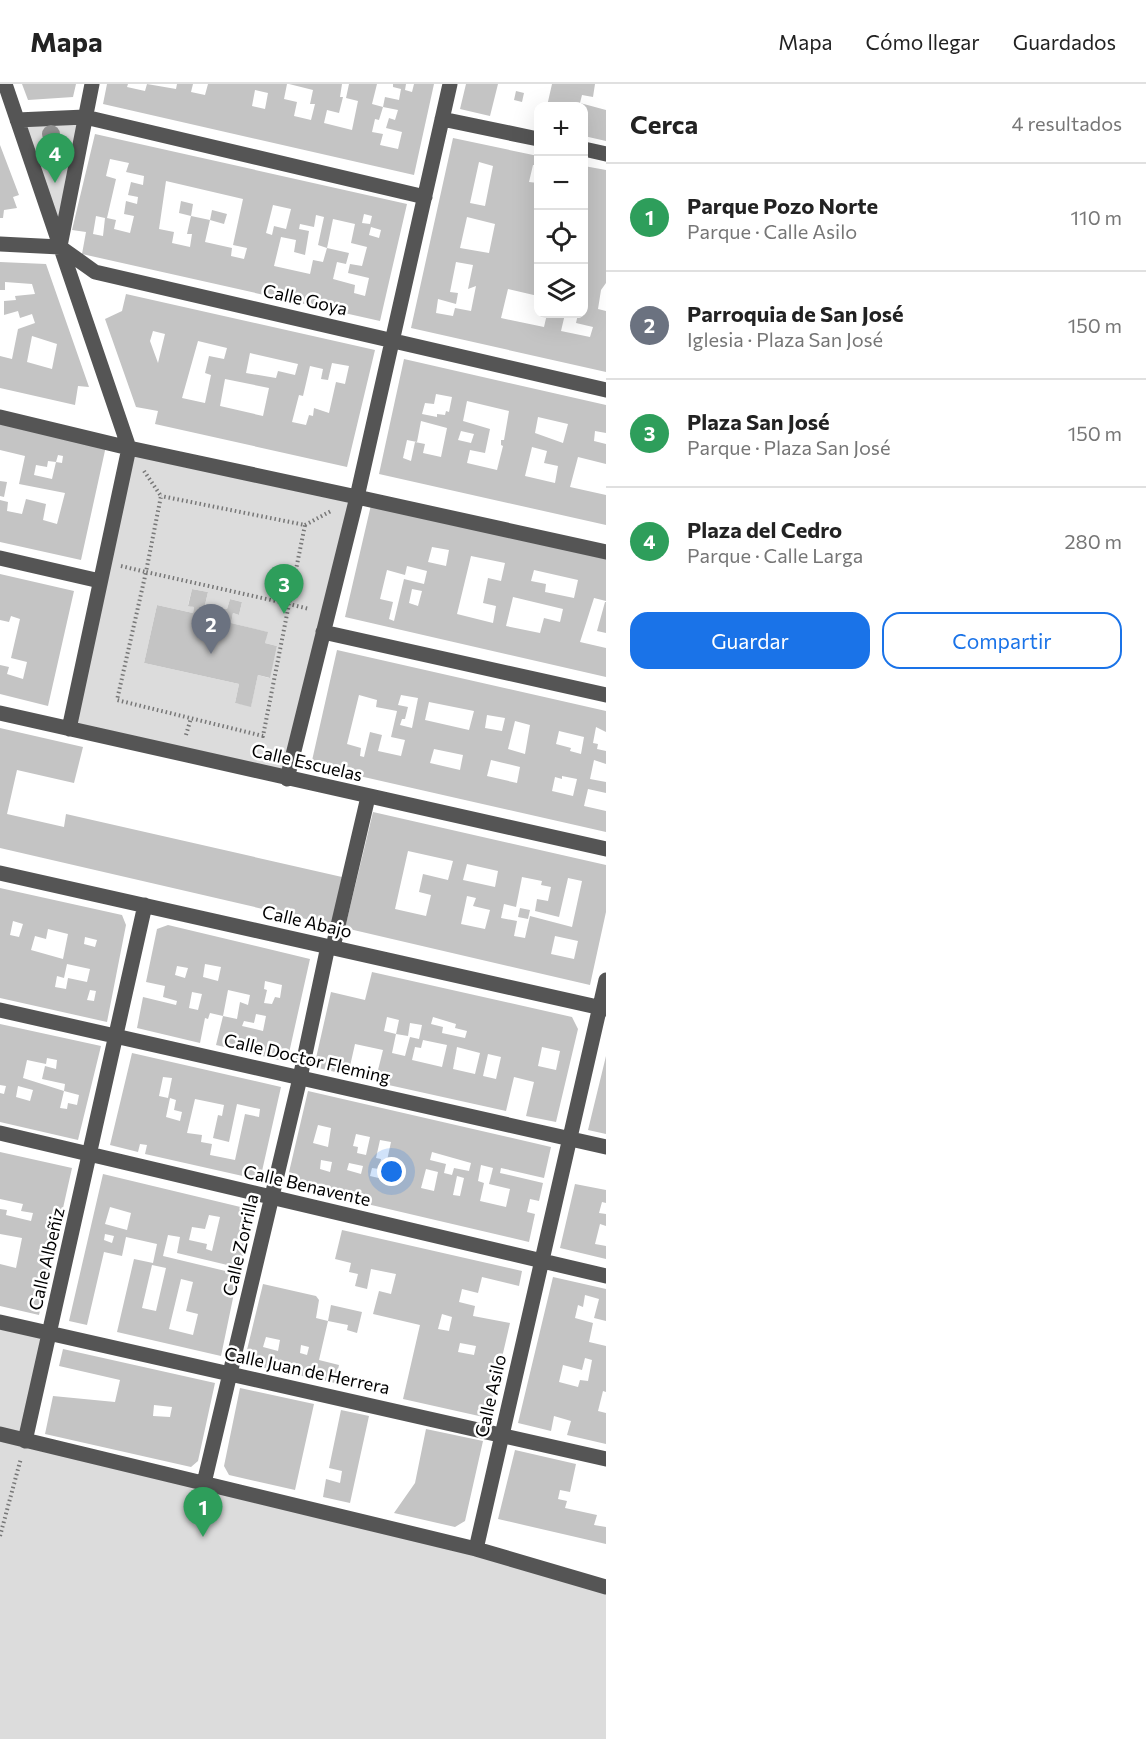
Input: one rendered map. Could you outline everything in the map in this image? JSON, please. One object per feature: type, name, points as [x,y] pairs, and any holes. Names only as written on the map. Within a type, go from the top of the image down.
[{"type":"street","points":[[5,84],[129,448],[69,729]]},
{"type":"street","points":[[60,247],[92,84]]},
{"type":"street","points":[[287,779],[357,497],[450,84]]},
{"type":"street","points":[[17,120],[86,117],[425,197]]},
{"type":"street","points":[[442,119],[534,138]]},
{"type":"street","points":[[588,150],[606,154]]},
{"type":"street","points":[[0,244],[60,247]]},
{"type":"street","name":"Calle Goya","points":[[60,247],[95,272],[606,390]]},
{"type":"street","points":[[0,417],[129,448],[606,552]]},
{"type":"street","points":[[0,558],[100,581]]},
{"type":"street","points":[[323,632],[606,695]]},
{"type":"street","name":"Calle Escuelas","points":[[0,713],[606,849]]},
{"type":"street","name":"Calle Zorrilla","points":[[204,1483],[330,947],[368,797]]},
{"type":"street","name":"Calle Abajo","points":[[0,873],[603,1008]]},
{"type":"street","name":"Calle Albeñiz","points":[[25,1441],[145,905]]},
{"type":"street","name":"Calle Asilo","points":[[476,1549],[569,1138],[603,1008],[606,980]]},
{"type":"street","name":"Calle Doctor Fleming","points":[[0,1011],[606,1147]]},
{"type":"street","name":"Calle Benavente","points":[[0,1133],[606,1276]]},
{"type":"street","name":"Calle Juan de Herrera","points":[[0,1322],[606,1459]]},
{"type":"street","points":[[0,1434],[476,1549],[606,1587]]},
{"type":"path","points":[[161,496],[305,525],[263,736],[117,700],[146,572],[161,496]]},
{"type":"path","points":[[146,572],[289,604]]},
{"type":"path","points":[[0,1536],[25,1441]]},
{"type":"shaded area","points":[[85,117],[60,247],[17,120]]},
{"type":"shaded area","points":[[129,448],[357,497],[287,779],[69,729]],"holes":[[[192,589],[208,592],[205,605],[227,609],[230,599],[242,602],[239,615],[233,613],[231,623],[267,632],[265,643],[277,646],[269,678],[258,675],[251,706],[235,703],[239,684],[144,663],[157,605],[193,613],[194,607],[188,605]]]},
{"type":"shaded area","points":[[0,1322],[49,1334],[26,1439],[355,1519],[606,1592],[606,1739],[0,1739]]},
{"type":"building","points":[[22,84],[76,84],[73,97],[28,100]]},
{"type":"building","points":[[107,84],[128,84],[127,87],[145,91],[147,84],[176,89],[177,84],[193,84],[191,92],[205,95],[208,84],[287,84],[284,99],[297,102],[294,116],[311,120],[315,104],[310,104],[313,90],[289,84],[342,84],[340,97],[343,97],[339,113],[327,110],[324,123],[352,130],[358,101],[346,98],[349,84],[377,84],[372,104],[383,107],[385,97],[399,100],[401,89],[393,87],[393,84],[406,84],[405,90],[412,92],[414,84],[434,84],[414,175],[103,104]],"holes":[[[255,90],[268,93],[265,109],[252,106]],[[383,107],[398,110],[395,120],[389,118],[386,128],[402,132],[398,149],[380,145],[383,134],[372,132],[375,119],[379,120]]]},
{"type":"building","points":[[466,84],[498,84],[490,116],[460,109]]},
{"type":"building","points":[[552,84],[595,84],[593,97],[582,95],[580,102],[548,102]]},
{"type":"building","points":[[516,91],[524,93],[522,102],[514,100]]},
{"type":"building","points":[[588,105],[606,110],[606,141],[588,137]]},
{"type":"building","points":[[95,134],[407,204],[380,321],[82,254],[86,232],[72,230]],"holes":[[[110,159],[129,163],[126,172],[144,176],[143,185],[131,182],[128,195],[138,197],[137,204],[126,201],[124,214],[134,216],[130,233],[114,229],[116,220],[107,218],[116,179],[106,176]],[[166,181],[243,199],[233,245],[247,248],[244,259],[231,256],[232,248],[205,242],[210,220],[191,216],[187,234],[192,234],[190,247],[172,243],[174,232],[159,229]],[[273,205],[291,209],[286,229],[274,226],[272,235],[266,233]],[[364,214],[372,216],[370,224],[362,223]],[[316,215],[324,217],[318,245],[327,248],[323,262],[313,260],[310,274],[274,266],[281,237],[296,240],[294,252],[305,255],[309,231],[299,229],[300,224],[314,227]],[[96,216],[105,218],[103,236],[93,234]],[[333,219],[355,224],[351,243],[367,247],[362,266],[350,264],[348,273],[369,278],[365,296],[354,293],[355,285],[333,279],[337,262],[346,264],[349,253],[327,248]],[[371,227],[381,230],[379,238],[369,235]]]},
{"type":"building","points":[[453,138],[534,155],[534,165],[529,182],[534,183],[534,295],[508,289],[501,318],[544,327],[546,318],[564,318],[561,331],[590,337],[593,327],[576,323],[577,318],[588,318],[588,167],[606,170],[606,283],[601,290],[598,309],[606,311],[606,372],[411,328]],"holes":[[[479,162],[493,166],[485,206],[470,203]],[[467,217],[495,224],[489,253],[460,248]],[[456,262],[473,265],[468,289],[476,286],[471,311],[455,308],[453,316],[436,313],[438,299],[456,304],[458,293],[450,292]]]},
{"type":"building","points":[[0,145],[19,195],[13,197],[17,208],[4,210],[3,218],[0,218]]},
{"type":"building","points":[[181,201],[193,204],[191,216],[179,213]]},
{"type":"building","points":[[212,210],[227,214],[224,224],[210,220]]},
{"type":"building","points":[[0,262],[46,264],[89,387],[78,386],[75,405],[0,388],[0,356],[12,359],[18,329],[35,323],[32,314],[20,318],[18,311],[4,315],[4,301],[16,300],[15,296],[35,294],[32,284],[5,282],[5,290],[0,290]],"holes":[[[32,336],[57,344],[52,369],[27,362]]]},
{"type":"building","points":[[126,294],[375,350],[347,467],[155,424],[158,411],[136,407],[105,319],[122,311]],"holes":[[[153,331],[165,334],[158,363],[150,341]],[[198,341],[227,348],[224,359],[209,356],[205,373],[211,375],[205,403],[182,398]],[[250,353],[298,364],[295,375],[278,371],[276,378],[246,373]],[[332,363],[349,366],[345,384],[336,382],[329,413],[314,408],[313,416],[309,415],[306,425],[292,422],[299,395],[303,396],[310,366],[323,369],[321,379],[328,380]],[[225,379],[269,388],[263,416],[220,406]]]},
{"type":"building","points":[[404,359],[606,405],[606,433],[595,431],[594,441],[606,444],[606,464],[578,457],[570,487],[606,495],[606,525],[379,474]],"holes":[[[436,394],[452,397],[449,412],[446,411],[445,415],[437,414],[437,417],[422,414],[425,403],[434,404]],[[467,401],[509,411],[504,440],[501,440],[503,446],[497,470],[467,463],[470,450],[485,453],[490,429],[463,421]],[[538,417],[568,424],[563,443],[535,433]],[[421,421],[447,428],[441,457],[423,453],[425,444],[415,442],[411,461],[403,458],[407,440],[417,442]],[[461,431],[474,434],[471,443],[458,440]],[[532,447],[547,451],[544,463],[558,466],[555,483],[525,476]]]},
{"type":"building","points":[[0,422],[106,446],[81,560],[0,542],[0,500],[8,502],[7,511],[22,514],[26,499],[46,504],[43,520],[57,524],[65,493],[19,484],[25,456],[0,450]],"holes":[[[58,455],[63,456],[62,463],[56,462]],[[48,461],[56,462],[52,479],[34,475],[36,465],[47,467]]]},
{"type":"building","points":[[0,481],[7,482],[4,497],[0,496]]},
{"type":"building","points":[[371,505],[606,559],[606,601],[594,598],[580,642],[606,648],[606,677],[345,617]],"holes":[[[432,547],[449,550],[446,566],[428,562]],[[471,556],[505,563],[501,581],[488,578],[483,603],[496,606],[493,623],[457,614]],[[407,566],[427,571],[424,584],[404,579],[394,621],[389,619],[393,602],[380,599],[387,570],[405,575]],[[534,570],[578,580],[574,598],[545,592],[546,584],[531,581]],[[412,589],[422,591],[418,606],[409,603]],[[513,597],[563,609],[560,622],[544,618],[540,633],[506,626]]]},
{"type":"building","points":[[0,574],[74,591],[48,706],[0,694],[0,665],[9,667],[7,674],[23,679],[27,662],[11,658],[20,619],[11,616],[9,622],[0,620]]},
{"type":"building","points":[[192,589],[208,592],[205,605],[227,609],[230,599],[242,602],[239,615],[233,613],[231,623],[268,632],[265,643],[277,646],[270,678],[258,675],[251,707],[235,703],[239,684],[144,663],[157,605],[193,613],[194,607],[188,606]]},
{"type":"building","points":[[606,602],[606,633],[597,631]]},
{"type":"building","points":[[337,650],[606,711],[606,732],[596,727],[593,743],[598,744],[597,749],[606,751],[606,764],[594,760],[590,779],[606,782],[606,793],[588,789],[584,806],[606,811],[606,832],[311,765]],"holes":[[[359,695],[377,700],[376,707],[397,711],[391,737],[405,740],[401,756],[378,751],[382,735],[370,732],[364,757],[360,756],[361,748],[347,744]],[[401,695],[418,698],[412,728],[400,725],[402,719],[405,719],[408,707],[398,705]],[[429,702],[474,711],[469,730],[425,720]],[[487,715],[505,718],[502,731],[485,728]],[[515,721],[530,725],[525,754],[508,749]],[[559,731],[584,737],[581,754],[570,751],[571,748],[556,744]],[[434,749],[463,755],[460,770],[430,763]],[[491,760],[520,767],[517,783],[487,776]],[[555,777],[577,779],[573,796],[552,791]]]},
{"type":"building","points":[[0,728],[83,747],[74,783],[17,770],[7,814],[64,827],[66,814],[342,877],[332,925],[0,848]]},
{"type":"building","points":[[373,812],[606,865],[606,912],[590,985],[345,928]],"holes":[[[408,851],[453,861],[448,880],[423,874],[419,892],[431,895],[426,916],[395,909]],[[467,864],[498,871],[495,887],[463,880]],[[522,877],[542,881],[541,885],[551,887],[548,901],[537,899],[535,911],[559,917],[568,878],[582,881],[572,927],[530,916],[525,938],[514,936],[517,921],[501,918],[504,904],[516,907]],[[467,896],[476,898],[473,906],[490,910],[485,929],[461,924]],[[555,936],[578,941],[574,959],[551,954]]]},
{"type":"building","points":[[0,888],[122,915],[126,925],[107,1022],[0,998]],"holes":[[[13,921],[23,924],[19,937],[10,935]],[[48,929],[68,934],[63,959],[31,950],[35,936],[46,939]],[[85,937],[97,940],[95,947],[84,944]],[[67,964],[90,969],[87,982],[68,978],[66,989],[55,987],[57,976],[64,978]],[[90,990],[96,991],[94,1001],[87,1000]]]},
{"type":"building","points":[[520,908],[530,910],[528,919],[518,917]]},
{"type":"building","points":[[168,925],[310,959],[287,1062],[216,1045],[223,1016],[210,1013],[208,1019],[205,1018],[200,1043],[137,1028],[143,997],[176,1005],[177,1001],[163,997],[165,986],[146,982],[157,929]],"holes":[[[205,964],[221,967],[218,981],[203,977]],[[177,966],[188,968],[185,978],[175,975]],[[265,981],[282,985],[280,998],[275,997],[272,1004],[264,1003],[267,990],[264,989]],[[228,990],[250,995],[248,1005],[240,1002],[237,1019],[223,1016]],[[192,992],[202,994],[198,1010],[189,1008]],[[256,1014],[266,1016],[263,1031],[242,1026],[244,1021],[254,1023]]]},
{"type":"building","points":[[372,972],[572,1017],[578,1029],[556,1122],[526,1116],[534,1082],[514,1077],[506,1111],[375,1082],[383,1050],[355,1044],[348,1075],[314,1067],[331,992],[365,1000]],"holes":[[[387,1017],[399,1020],[396,1034],[384,1031]],[[433,1017],[456,1024],[455,1028],[467,1031],[465,1038],[442,1033],[443,1027],[431,1024]],[[410,1023],[422,1025],[419,1039],[410,1037],[405,1056],[392,1053],[396,1034],[408,1036]],[[423,1040],[447,1045],[442,1067],[412,1060],[415,1047],[421,1048]],[[457,1047],[480,1053],[475,1074],[453,1069]],[[542,1047],[560,1051],[556,1070],[538,1066]],[[488,1054],[501,1057],[496,1079],[483,1076]]]},
{"type":"building","points":[[0,1024],[101,1046],[78,1140],[0,1122],[0,1093],[4,1094],[6,1086],[0,1085]],"holes":[[[47,1058],[57,1060],[56,1069],[45,1066],[42,1079],[65,1084],[64,1091],[23,1078],[27,1060],[46,1064]],[[18,1086],[33,1090],[30,1101],[16,1097]],[[64,1091],[79,1095],[77,1105],[68,1103],[67,1109],[60,1108]]]},
{"type":"building","points":[[132,1053],[281,1087],[260,1180],[145,1154],[147,1145],[140,1144],[138,1152],[110,1145]],"holes":[[[163,1077],[172,1078],[168,1098],[159,1096]],[[170,1098],[176,1100],[174,1110],[182,1112],[180,1121],[166,1117]],[[195,1099],[224,1105],[222,1116],[218,1115],[213,1138],[229,1142],[237,1104],[260,1109],[259,1117],[245,1114],[235,1160],[210,1155],[212,1144],[201,1142],[202,1135],[187,1133]]]},
{"type":"building","points":[[606,1056],[606,1134],[588,1130]]},
{"type":"building","points":[[308,1091],[551,1147],[544,1178],[501,1168],[500,1173],[543,1183],[539,1201],[530,1199],[527,1212],[535,1214],[529,1242],[286,1185]],"holes":[[[318,1125],[331,1128],[328,1147],[313,1143]],[[356,1134],[370,1137],[366,1155],[357,1153],[358,1147],[353,1146]],[[380,1140],[391,1142],[383,1179],[370,1176],[372,1168],[379,1169],[381,1159],[376,1158]],[[432,1152],[471,1163],[469,1171],[454,1168],[452,1175],[444,1173],[446,1164],[430,1160]],[[321,1160],[332,1162],[330,1172],[320,1169]],[[349,1163],[363,1166],[361,1174],[347,1170]],[[481,1165],[493,1168],[489,1184],[510,1189],[506,1207],[480,1201],[484,1183],[478,1181]],[[426,1169],[438,1172],[434,1191],[421,1188]],[[457,1176],[464,1178],[460,1196],[453,1195]]]},
{"type":"building","points":[[0,1152],[72,1168],[39,1315],[0,1306],[0,1264],[16,1268],[22,1238],[0,1234],[0,1209],[7,1210],[6,1215],[31,1221],[33,1213],[21,1211],[23,1204],[0,1199]]},
{"type":"building","points":[[103,1174],[253,1210],[240,1268],[177,1253],[180,1237],[168,1235],[163,1256],[238,1274],[221,1356],[117,1332],[134,1259],[153,1263],[157,1244],[126,1237],[122,1256],[104,1252],[87,1325],[69,1321]],"holes":[[[110,1207],[131,1213],[127,1230],[105,1224]],[[209,1215],[220,1217],[212,1251],[206,1249],[207,1244],[189,1240],[192,1227],[205,1229]],[[105,1234],[114,1236],[112,1243],[104,1240]],[[152,1265],[166,1268],[156,1311],[142,1308]],[[181,1279],[193,1282],[186,1311],[198,1314],[193,1335],[169,1329]]]},
{"type":"building","points":[[575,1184],[606,1190],[606,1203],[602,1202],[599,1213],[606,1214],[606,1226],[600,1224],[595,1244],[606,1246],[606,1259],[560,1248]]},
{"type":"building","points":[[342,1230],[522,1271],[519,1286],[482,1277],[478,1293],[462,1289],[459,1302],[475,1306],[473,1316],[510,1323],[488,1418],[403,1399],[420,1325],[373,1314],[379,1291],[391,1294],[396,1274],[371,1269],[367,1289],[355,1286],[358,1274],[349,1272],[351,1263],[335,1259]],"holes":[[[442,1314],[452,1317],[449,1331],[438,1329]],[[460,1343],[476,1346],[474,1355],[458,1352]]]},
{"type":"building","points":[[553,1277],[606,1289],[606,1321],[594,1318],[599,1299],[585,1295],[583,1307],[578,1305],[575,1318],[593,1323],[589,1342],[606,1346],[606,1392],[603,1391],[598,1411],[606,1413],[606,1444],[567,1435],[571,1421],[554,1416],[551,1431],[518,1423]],"holes":[[[585,1358],[592,1360],[588,1381],[580,1380],[578,1387],[559,1382],[563,1365],[582,1370]]]},
{"type":"building","points":[[263,1284],[316,1296],[319,1300],[316,1318],[328,1321],[319,1360],[339,1365],[335,1383],[251,1365],[246,1354]],"holes":[[[266,1337],[280,1340],[278,1351],[263,1347]],[[301,1345],[309,1347],[307,1355],[300,1353]]]},
{"type":"building","points":[[331,1305],[362,1312],[357,1333],[347,1330],[348,1325],[328,1321]]},
{"type":"building","points":[[63,1349],[215,1383],[198,1461],[191,1467],[45,1434],[53,1396],[115,1402],[120,1380],[59,1366]],"holes":[[[154,1405],[172,1407],[170,1417],[153,1416]]]},
{"type":"building","points":[[240,1388],[314,1404],[295,1490],[229,1475],[224,1466]]},
{"type":"building","points":[[341,1410],[369,1416],[350,1503],[323,1497],[326,1479],[340,1483],[342,1471],[329,1468]]},
{"type":"building","points":[[426,1429],[483,1441],[465,1521],[455,1527],[394,1513],[415,1483]]},
{"type":"building","points":[[515,1450],[576,1464],[570,1492],[560,1490],[558,1499],[567,1501],[565,1508],[597,1515],[594,1525],[606,1527],[606,1544],[498,1519]]},
{"type":"place","name":"Plaza del Cedro","points":[[55,183]]},
{"type":"place","name":"Plaza San José","points":[[284,614]]},
{"type":"place","name":"Parroquia de San José","points":[[211,654]]},
{"type":"place","name":"Parque Pozo Norte","points":[[203,1537]]}]
